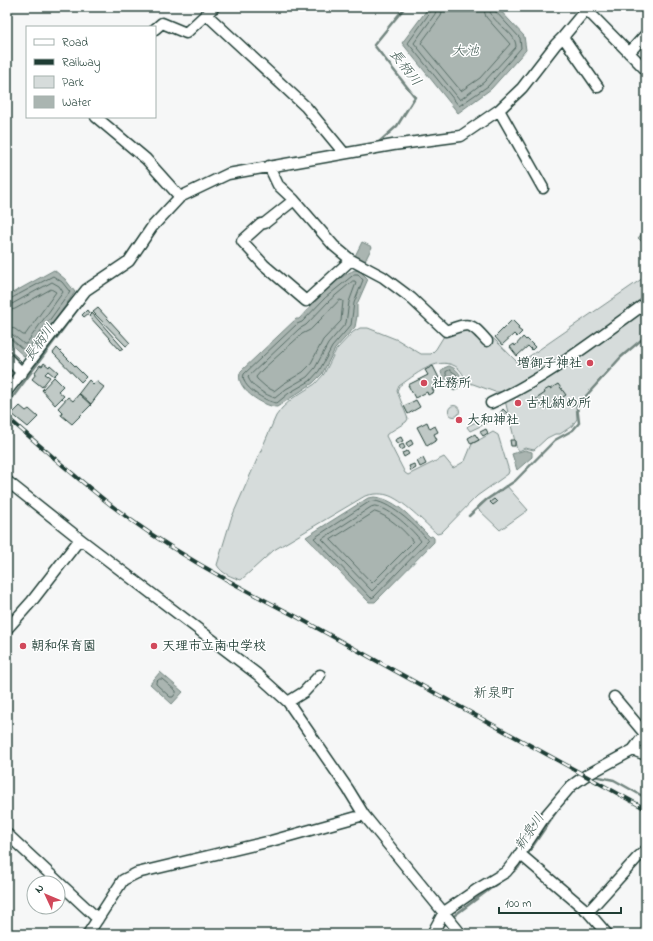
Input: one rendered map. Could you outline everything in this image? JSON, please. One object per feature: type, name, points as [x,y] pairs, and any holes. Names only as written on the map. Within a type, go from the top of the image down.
[{"type":"street","points":[[7,391],[86,290],[129,261],[152,227],[180,197],[228,174],[393,145],[461,136],[499,110],[522,88],[586,8],[646,70]]},
{"type":"street","points":[[156,28],[162,23],[186,33],[211,11],[306,107],[344,154]]},
{"type":"street","points":[[629,53],[646,34]]},
{"type":"street","points":[[563,37],[598,87]]},
{"type":"street","points":[[499,110],[543,188]]},
{"type":"street","points":[[97,118],[146,159],[180,197]]},
{"type":"street","points":[[268,166],[278,185],[294,200],[334,246],[351,260],[388,281],[410,298],[446,331],[464,324],[475,328],[487,341]]},
{"type":"street","points":[[294,200],[265,224],[261,224],[242,241],[258,259],[306,301],[351,260]]},
{"type":"street","points":[[491,403],[512,394],[568,360],[646,303]]},
{"type":"street","points":[[7,358],[22,372]]},
{"type":"street","points":[[7,481],[80,539],[257,674],[288,702],[348,789],[364,815],[461,934]]},
{"type":"street","points":[[7,629],[80,539]]},
{"type":"street","points":[[288,702],[304,692],[320,675]]},
{"type":"street","points":[[432,934],[476,890],[506,872],[543,819],[571,786],[633,750],[645,734],[614,697]]},
{"type":"street","points":[[633,750],[646,755]]},
{"type":"street","points":[[88,934],[123,880],[131,875],[271,841],[364,815]]},
{"type":"street","points":[[7,834],[98,919]]},
{"type":"street","points":[[588,912],[646,850]]},
{"type":"street","points":[[520,854],[588,912],[607,934]]},
{"type":"green space","points":[[646,276],[646,335],[605,373],[587,395],[576,405],[577,419],[572,426],[560,434],[555,434],[547,438],[534,450],[525,448],[519,451],[517,450],[503,392],[495,392],[468,383],[461,371],[455,366],[448,364],[433,365],[399,386],[397,391],[408,419],[386,436],[405,473],[408,475],[444,457],[453,468],[465,461],[472,444],[493,432],[498,435],[509,471],[508,474],[477,496],[441,533],[437,534],[413,512],[393,497],[384,494],[373,494],[365,496],[274,550],[241,580],[228,575],[219,568],[217,565],[231,519],[276,416],[293,398],[315,384],[324,374],[336,350],[353,332],[360,328],[368,328],[398,340],[421,354],[431,354],[436,349],[450,326],[462,320],[485,331],[516,361],[521,362]]},
{"type":"green space","points":[[452,406],[456,406],[458,407],[458,415],[452,416],[449,413],[449,409]]},
{"type":"green space","points":[[486,418],[488,421],[487,423],[470,431],[467,427],[469,425]]},
{"type":"green space","points":[[506,485],[528,510],[500,530],[476,507]]},
{"type":"water","name":"大池","points":[[429,7],[497,7],[524,36],[526,50],[491,89],[458,113],[402,43]]},
{"type":"water","points":[[646,229],[646,246],[638,238]]},
{"type":"water","points":[[362,242],[372,247],[364,263],[354,258]]},
{"type":"water","points":[[54,270],[65,279],[75,292],[29,357],[25,357],[7,341],[7,296]]},
{"type":"water","points":[[355,270],[360,271],[368,279],[357,304],[355,327],[335,349],[322,374],[313,383],[277,407],[265,404],[251,395],[241,383],[239,377],[241,371],[296,319],[299,319],[333,284],[340,278]]},
{"type":"water","points":[[449,366],[458,372],[463,382],[460,388],[454,391],[446,383],[441,372],[444,368]]},
{"type":"water","points":[[525,450],[532,452],[532,457],[517,470],[512,454]]},
{"type":"water","points":[[374,497],[391,502],[405,512],[430,537],[432,536],[434,538],[434,542],[375,602],[369,602],[306,537],[368,498]]},
{"type":"water","points":[[160,672],[183,692],[172,704],[150,684]]},
{"type":"building","points":[[98,308],[130,343],[126,346],[93,312]]},
{"type":"building","points":[[87,310],[89,313],[84,317],[82,315]]},
{"type":"building","points":[[92,313],[123,348],[120,350],[89,316]]},
{"type":"building","points":[[512,320],[522,332],[517,337],[514,334],[502,345],[495,337]]},
{"type":"building","points":[[523,337],[535,347],[532,350],[528,346],[517,356],[510,347],[514,344],[515,346]]},
{"type":"building","points":[[7,348],[21,361],[17,365],[7,355]]},
{"type":"building","points":[[57,348],[86,377],[81,382],[53,353]]},
{"type":"building","points":[[7,363],[18,374],[12,380],[7,374]]},
{"type":"building","points":[[44,363],[49,367],[50,365],[58,372],[54,376],[48,371],[45,374],[50,377],[42,387],[32,379],[40,365],[42,366]]},
{"type":"building","name":"社務所","points":[[433,366],[439,378],[435,380],[437,386],[432,388],[434,392],[428,395],[427,392],[415,398],[408,385],[428,375],[425,370]]},
{"type":"building","points":[[54,377],[63,386],[58,391],[64,396],[55,405],[42,390]]},
{"type":"building","points":[[89,380],[93,384],[96,381],[104,387],[91,404],[79,393]]},
{"type":"building","points":[[558,384],[566,395],[544,410],[536,399],[545,393],[544,391]]},
{"type":"building","points":[[79,394],[91,405],[72,424],[61,415],[62,412],[58,408],[68,397],[73,401]]},
{"type":"building","points":[[416,400],[420,407],[408,414],[404,406]]},
{"type":"building","points":[[20,406],[26,411],[29,409],[38,417],[28,427],[12,414]]},
{"type":"building","points":[[503,409],[507,413],[503,416],[500,413]]},
{"type":"building","points":[[427,422],[430,429],[435,426],[438,432],[434,434],[437,440],[427,446],[417,427]]},
{"type":"building","points":[[486,429],[488,433],[483,436],[480,432]]},
{"type":"building","points":[[475,434],[479,440],[471,444],[468,438]]},
{"type":"building","points":[[401,437],[403,441],[397,444],[395,440]]},
{"type":"building","points":[[411,440],[413,444],[408,447],[406,443]]},
{"type":"building","points":[[510,440],[515,440],[515,446],[511,446]]},
{"type":"building","points":[[403,444],[405,448],[401,450],[399,446]]},
{"type":"building","points":[[407,451],[409,454],[404,457],[402,453]]},
{"type":"building","points":[[423,458],[426,464],[420,467],[417,461]]},
{"type":"building","points":[[414,464],[416,468],[411,471],[409,466]]},
{"type":"building","points":[[494,499],[497,502],[493,505],[490,502]]},
{"type":"waterway","name":"長柄川","points":[[379,142],[397,126],[415,97],[374,45],[405,7]]},
{"type":"waterway","name":"長柄川","points":[[7,405],[83,302]]},
{"type":"waterway","points":[[469,516],[486,500],[515,481],[555,440],[573,430],[579,423],[577,406],[621,357],[646,336]]},
{"type":"waterway","name":"新泉川","points":[[592,778],[594,776],[614,780],[646,798]]},
{"type":"waterway","name":"新泉川","points":[[526,856],[558,809]]},
{"type":"waterway","name":"新泉川","points":[[510,874],[518,868],[523,860]]},
{"type":"waterway","name":"新泉川","points":[[451,918],[502,880]]},
{"type":"waterway","name":"新泉川","points":[[440,929],[447,921]]},
{"type":"railway","points":[[7,417],[107,502],[129,519],[175,550],[223,578],[297,617],[646,809]]},
{"type":"place","name":"増御子神社","points":[[590,363]]},
{"type":"place","name":"社務所","points":[[424,383]]},
{"type":"place","name":"古札納め所","points":[[518,403]]},
{"type":"place","name":"大和神社","points":[[459,420]]},
{"type":"place","name":"朝和保育園","points":[[23,646]]},
{"type":"place","name":"天理市立南中学校","points":[[154,646]]},
{"type":"district","name":"新泉町","points":[[494,693]]}]
